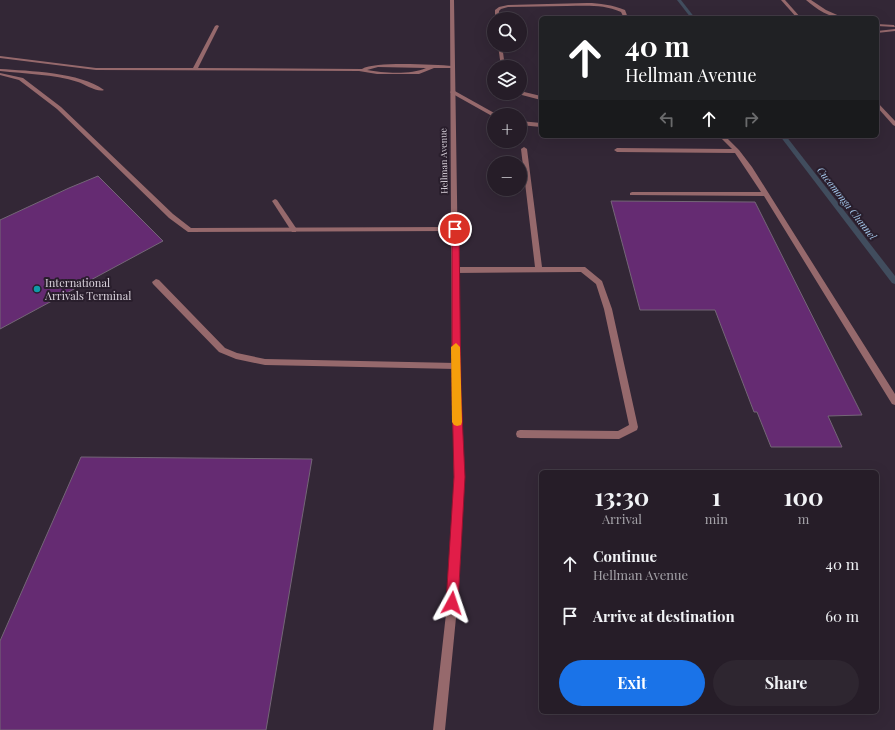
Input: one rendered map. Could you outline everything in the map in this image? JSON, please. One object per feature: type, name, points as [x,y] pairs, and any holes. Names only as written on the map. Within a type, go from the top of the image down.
[{"type":"street","name":"Hellman Avenue","points":[[439,730],[454,587],[459,477],[456,393],[452,0]]},
{"type":"street","points":[[783,0],[797,16]]},
{"type":"street","points":[[808,0],[824,11],[837,16]]},
{"type":"street","points":[[497,12],[500,8],[508,6],[605,5],[615,7],[623,11],[625,16]]},
{"type":"street","points":[[879,25],[895,26]]},
{"type":"street","points":[[195,69],[217,26]]},
{"type":"street","points":[[879,32],[895,30]]},
{"type":"street","points":[[0,57],[96,69],[359,70],[377,73],[419,73],[435,66],[453,66]]},
{"type":"street","points":[[0,70],[50,74],[71,78],[101,90]]},
{"type":"street","points":[[0,74],[21,79],[59,108],[171,216],[190,230],[455,229]]},
{"type":"street","points":[[453,92],[487,111]]},
{"type":"street","points":[[527,95],[539,98]]},
{"type":"street","points":[[879,106],[895,124]]},
{"type":"street","points":[[527,124],[539,125]]},
{"type":"street","points":[[724,138],[737,151],[766,194],[895,400]]},
{"type":"street","points":[[524,149],[539,270]]},
{"type":"street","points":[[617,150],[737,151]]},
{"type":"street","points":[[632,194],[766,194]]},
{"type":"street","points":[[274,201],[294,230]]},
{"type":"street","points":[[455,270],[583,269],[599,283],[608,309],[634,427],[619,434],[520,434]]},
{"type":"street","points":[[156,282],[222,350],[236,356],[265,362],[456,366]]},
{"type":"building","name":"International Arrivals Terminal","points":[[98,176],[163,241],[0,329],[0,220]]},
{"type":"building","points":[[611,201],[755,202],[862,415],[828,416],[842,447],[771,447],[757,412],[754,412],[715,310],[640,310]]},
{"type":"building","points":[[81,457],[312,459],[266,730],[0,730],[0,641]]},
{"type":"waterway","name":"Cucamonga Channel","points":[[679,0],[691,16]]},
{"type":"waterway","name":"Cucamonga Channel","points":[[785,138],[895,281]]},
{"type":"slow traffic","points":[[456,347],[457,422]]},
{"type":"place","name":"International Arrivals Terminal","points":[[37,289]]},
{"type":"route","points":[[452,603],[459,477],[455,336],[455,229]]}]
